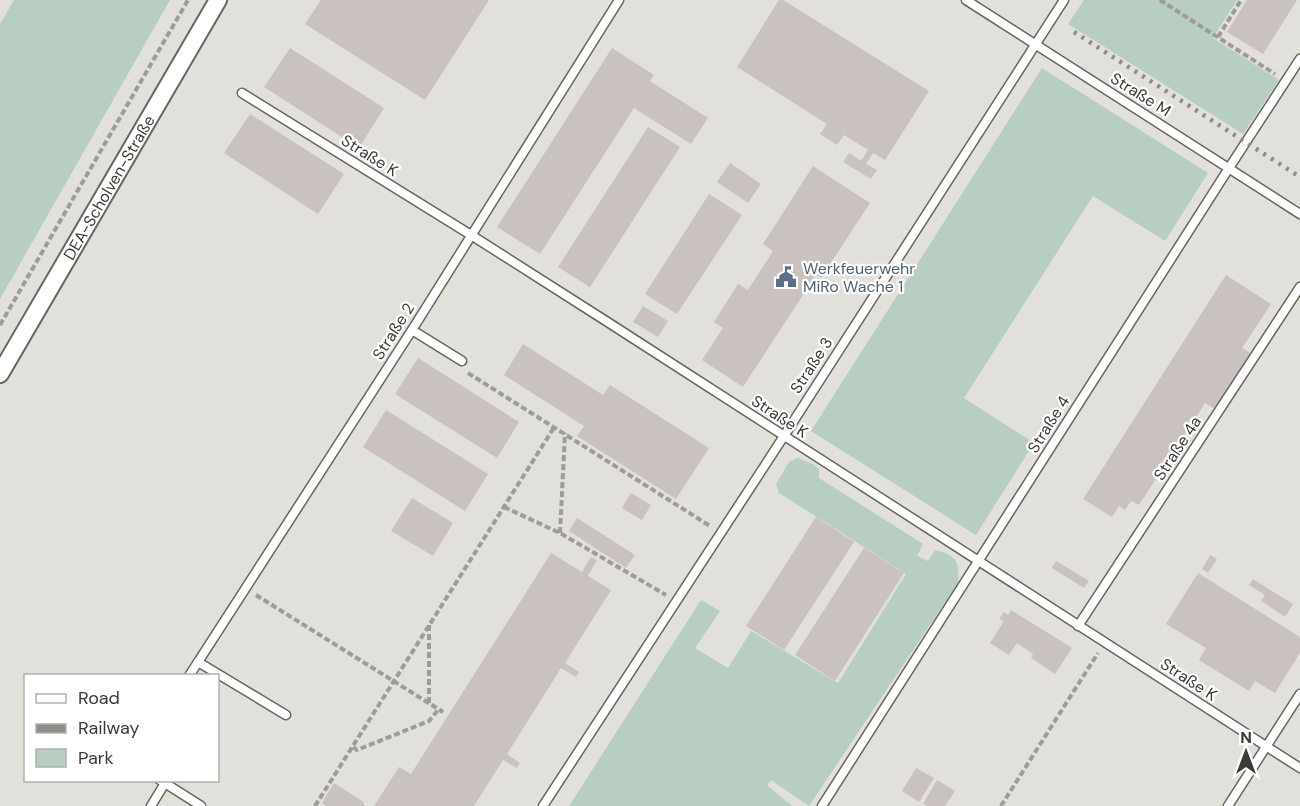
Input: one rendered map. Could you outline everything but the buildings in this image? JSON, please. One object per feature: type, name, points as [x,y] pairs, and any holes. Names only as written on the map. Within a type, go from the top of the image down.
[{"type":"street","name":"DEA-Scholven-Straße","points":[[0,374],[218,0]]},
{"type":"lane","name":"Straße 2","points":[[190,674],[412,330],[619,0]]},
{"type":"lane","name":"Straße M","points":[[966,0],[1300,214]]},
{"type":"lane","name":"Straße 3","points":[[543,806],[1064,0]]},
{"type":"lane","name":"Straße 4","points":[[822,806],[1300,59]]},
{"type":"lane","name":"Straße K","points":[[242,93],[471,235],[1300,768]]},
{"type":"lane","name":"Straße 4a","points":[[1078,626],[1300,287]]},
{"type":"lane","points":[[412,330],[462,361]]},
{"type":"lane","points":[[198,662],[218,674]]},
{"type":"lane","points":[[219,675],[286,715]]},
{"type":"lane","points":[[1228,806],[1300,694]]},
{"type":"lane","points":[[151,806],[163,782],[201,806]]},
{"type":"path","points":[[0,324],[188,0]]},
{"type":"path","points":[[1160,0],[1286,81]]},
{"type":"path","points":[[1218,37],[1241,0]]},
{"type":"path","points":[[462,361],[464,370],[721,532]]},
{"type":"path","points":[[315,806],[555,426]]},
{"type":"path","points":[[560,532],[565,433]]},
{"type":"path","points":[[504,507],[560,532],[676,601]]},
{"type":"path","points":[[245,588],[441,711],[429,721],[357,750],[353,747]]},
{"type":"path","points":[[429,624],[429,703]]},
{"type":"path","points":[[1001,806],[1105,643]]},
{"type":"green space","points":[[14,0],[170,0],[0,299],[0,24]]},
{"type":"green space","points":[[1084,0],[1237,0],[1213,38],[1279,80],[1243,134],[1068,24]]},
{"type":"green space","points":[[1042,68],[1208,173],[1165,241],[1093,196],[964,398],[1034,443],[976,535],[811,431]]},
{"type":"green space","points":[[798,458],[819,469],[819,478],[923,544],[917,556],[928,561],[935,550],[952,557],[957,564],[958,583],[809,806],[771,780],[767,785],[792,806],[569,806],[701,600],[720,611],[695,648],[728,668],[751,631],[838,683],[906,574],[779,493],[776,484],[789,462]]},
{"type":"railway","points":[[1074,32],[1300,177]]},
{"type":"place","name":"Werkfeuerwehr MiRo Wache 1","points":[[786,277]]}]
